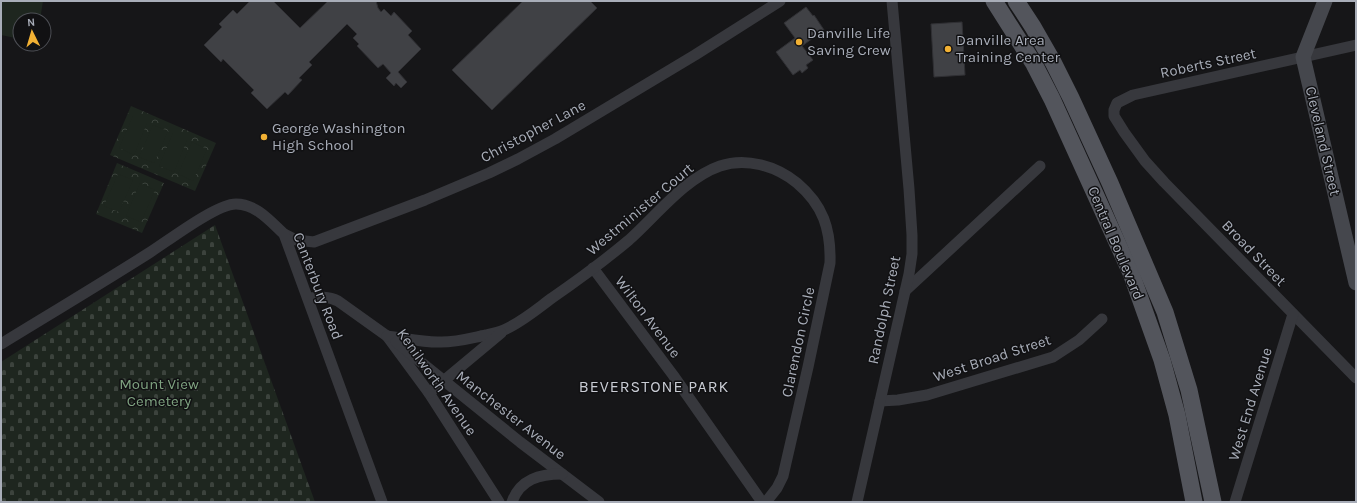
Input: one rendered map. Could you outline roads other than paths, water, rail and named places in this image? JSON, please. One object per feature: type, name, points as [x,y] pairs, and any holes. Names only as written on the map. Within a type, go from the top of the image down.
[{"type":"main road","name":"Central Boulevard","points":[[994,1],[1034,64],[1052,99],[1130,273],[1164,367],[1177,415],[1194,502]]},
{"type":"main road","name":"Central Boulevard","points":[[1016,1],[1050,56],[1071,98],[1110,183],[1165,312],[1189,390],[1213,502]]},
{"type":"street","name":"Christopher Lane","points":[[284,234],[296,240],[314,242],[425,200],[489,173],[555,139],[695,56],[780,1]]},
{"type":"street","name":"Randolph Street","points":[[857,502],[911,260],[912,235],[909,189],[892,1]]},
{"type":"street","points":[[1303,57],[1325,1]]},
{"type":"street","name":"Roberts Street","points":[[1134,146],[1114,116],[1115,105],[1123,99],[1134,95],[1356,45]]},
{"type":"street","name":"Cleveland Street","points":[[1303,57],[1356,283]]},
{"type":"street","name":"Broad Street","points":[[1134,146],[1164,182],[1356,378]]},
{"type":"street","name":"Westminister Court","points":[[429,394],[505,330],[593,268],[629,240],[694,179],[707,171],[736,163],[762,165],[790,177],[804,190]]},
{"type":"street","points":[[905,291],[1040,166]]},
{"type":"street","name":"Clarendon Circle","points":[[766,502],[777,488],[783,476],[830,263],[829,231],[817,206],[804,190]]},
{"type":"street","name":"Canterbury Road","points":[[1,344],[218,208],[235,204],[244,204],[253,208],[274,224],[284,234],[382,502]]},
{"type":"street","name":"Wilton Avenue","points":[[593,268],[673,375],[762,502]]},
{"type":"street","name":"Kenilworth Avenue","points":[[308,298],[323,296],[338,301],[387,336],[429,394],[499,502]]},
{"type":"street","name":"West End Avenue","points":[[1235,502],[1293,314]]},
{"type":"street","name":"West Broad Street","points":[[880,401],[898,400],[927,395],[1053,357],[1079,340],[1102,320]]},
{"type":"street","name":"Westminister Court","points":[[387,336],[439,342],[469,339],[505,330]]},
{"type":"street","name":"Manchester Avenue","points":[[387,336],[599,502]]},
{"type":"street","points":[[512,502],[518,490],[530,479],[549,474],[562,474]]},
{"type":"place","name":"Danville Life Saving Crew","points":[[799,42]]},
{"type":"place","name":"Danville Area Training Center","points":[[948,49]]},
{"type":"place","name":"George Washington High School","points":[[264,137]]},
{"type":"district","name":"BEVERSTONE PARK","points":[[654,386]]},
{"type":"park label","name":"Mount View Cemetery","points":[[159,392]]}]
